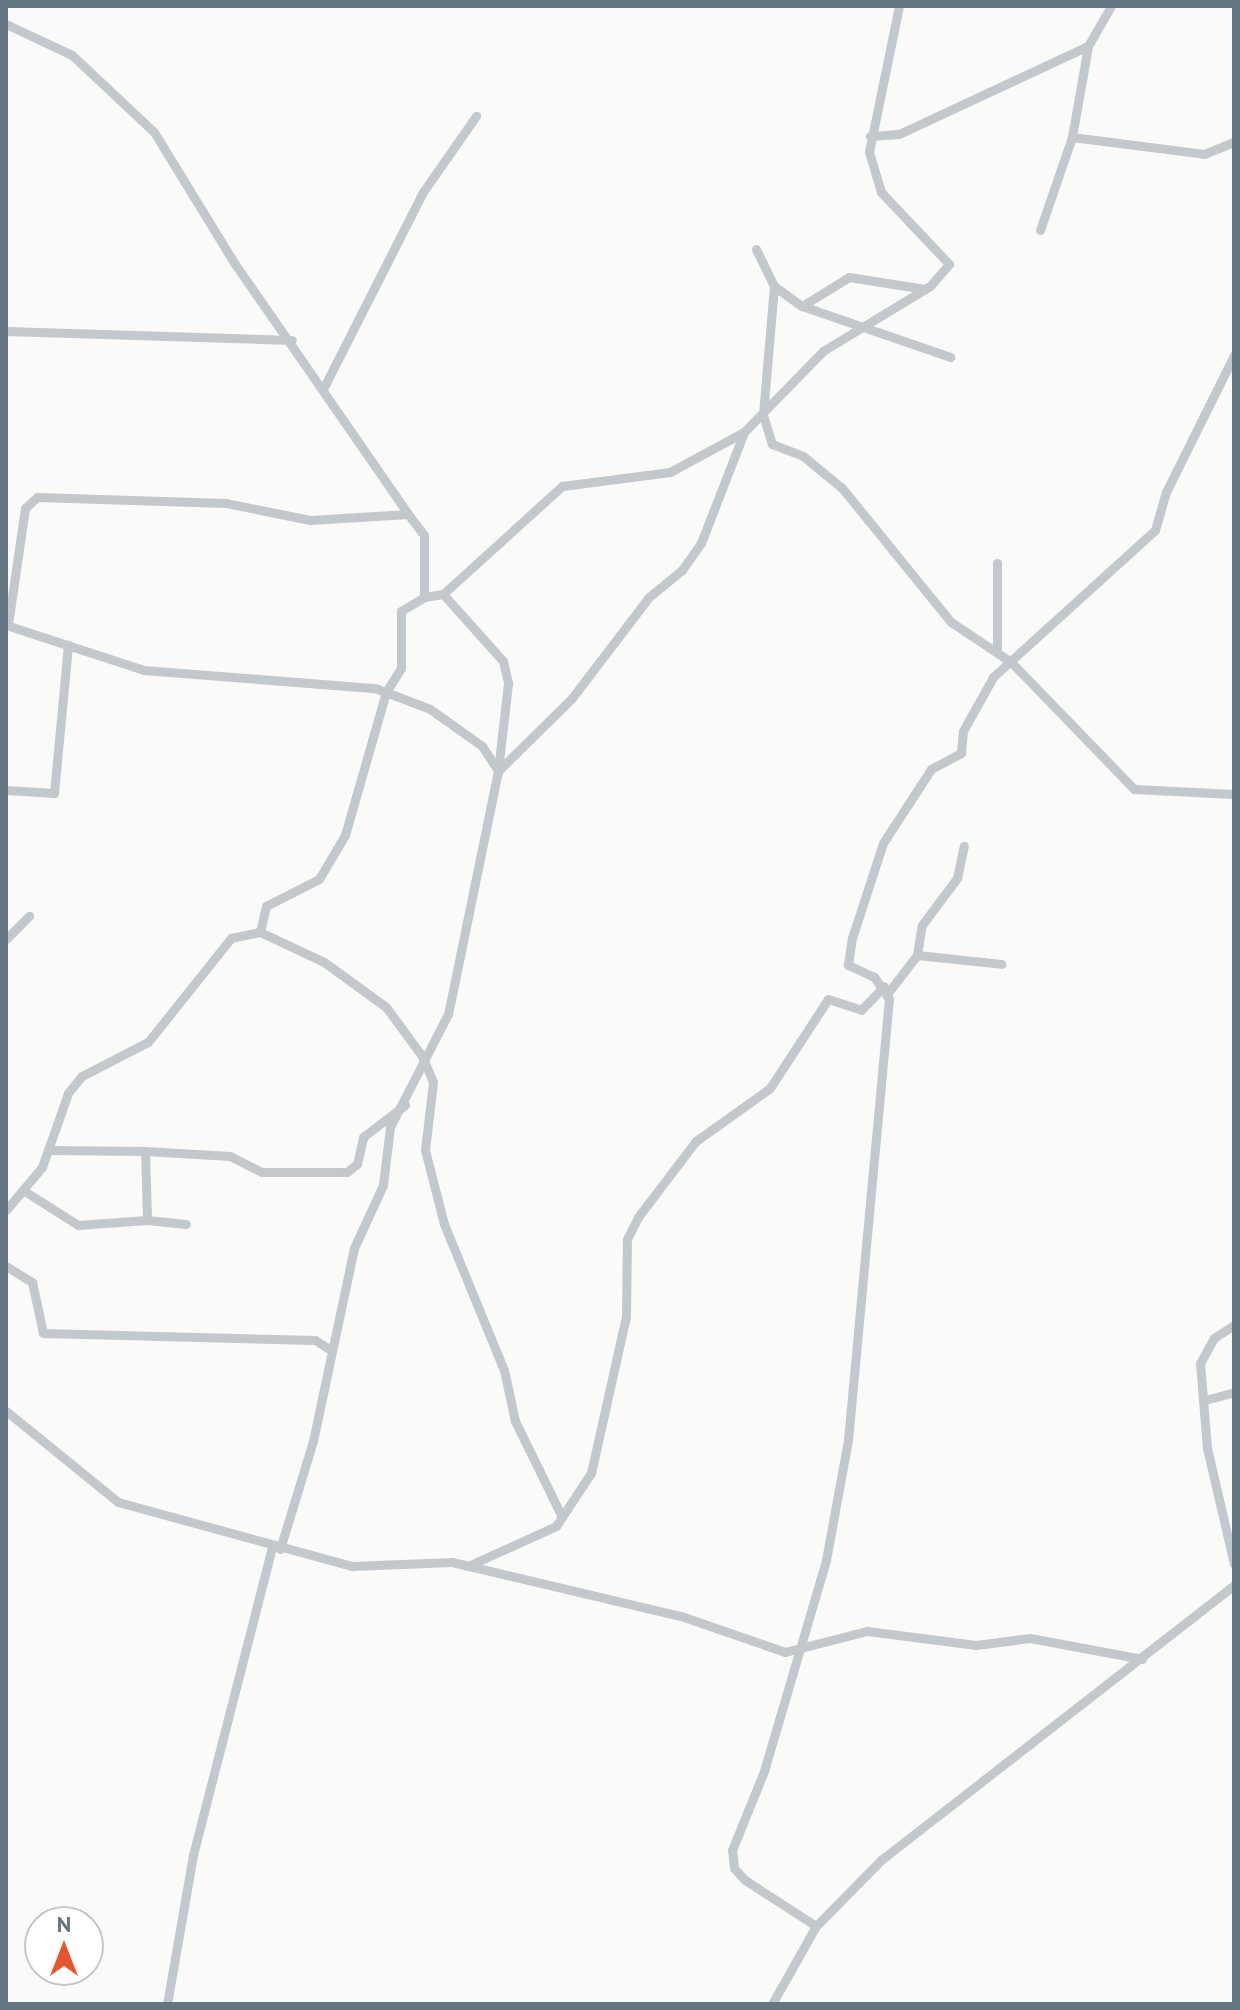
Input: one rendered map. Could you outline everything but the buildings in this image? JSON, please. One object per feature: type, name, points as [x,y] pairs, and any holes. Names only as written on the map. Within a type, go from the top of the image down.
[{"type":"street","points":[[260,932],[266,906],[319,879],[345,835],[386,692],[401,668],[401,611],[424,597],[443,594],[562,486],[670,472],[744,432],[823,351],[925,289],[949,264],[881,192],[871,170],[870,136],[899,6]]},
{"type":"street","points":[[1040,230],[1072,137],[1088,46],[1111,6]]},
{"type":"street","points":[[6,24],[72,55],[154,132],[323,389],[424,535],[424,597]]},
{"type":"street","points":[[870,136],[899,134],[1088,46]]},
{"type":"street","points":[[323,389],[423,192],[476,116]]},
{"type":"street","points":[[1072,137],[1204,154],[1234,142]]},
{"type":"street","points":[[756,249],[774,286],[802,306],[857,328],[950,357]]},
{"type":"street","points":[[802,306],[849,277],[925,289]]},
{"type":"street","points":[[774,286],[763,415],[772,444],[803,456],[842,488],[933,602],[1011,662],[1134,789],[1234,794]]},
{"type":"street","points":[[6,331],[292,340]]},
{"type":"street","points":[[886,990],[854,970],[847,958],[874,884],[877,855],[931,769],[961,753],[970,717],[1011,662],[1147,543],[1234,355]]},
{"type":"street","points":[[498,771],[689,561],[744,432]]},
{"type":"street","points":[[408,514],[310,520],[226,503],[37,497],[25,508],[7,625],[144,670],[386,692],[464,733],[498,771]]},
{"type":"street","points":[[997,563],[997,651]]},
{"type":"street","points":[[167,2004],[193,1855],[331,1350],[354,1248],[383,1185],[390,1127],[408,1103],[422,1056],[448,1014],[498,771],[508,683],[503,661],[443,594]]},
{"type":"street","points":[[6,790],[54,793],[68,645]]},
{"type":"street","points":[[468,1566],[562,1517],[591,1473],[626,1317],[627,1239],[638,1217],[696,1141],[770,1088],[828,999],[861,1010],[886,990],[917,955],[922,925],[957,878],[964,846]]},
{"type":"street","points":[[6,939],[29,916]]},
{"type":"street","points":[[6,1210],[26,1192],[49,1150],[56,1110],[82,1076],[148,1042],[231,938],[260,932],[361,988],[414,1039],[433,1082],[425,1150],[444,1224],[504,1370],[515,1421],[562,1517]]},
{"type":"street","points":[[917,955],[1002,964]]},
{"type":"street","points":[[816,1926],[765,1896],[733,1860],[800,1651],[848,1440],[886,990]]},
{"type":"street","points":[[49,1150],[230,1156],[262,1172],[347,1172],[357,1164],[363,1137],[408,1103]]},
{"type":"street","points":[[145,1151],[147,1220]]},
{"type":"street","points":[[26,1192],[78,1225],[147,1220],[186,1224]]},
{"type":"street","points":[[6,1266],[32,1282],[43,1333],[315,1340],[331,1350]]},
{"type":"street","points":[[1234,1325],[1214,1338],[1200,1363],[1207,1448],[1234,1564]]},
{"type":"street","points":[[1205,1400],[1234,1392]]},
{"type":"street","points":[[6,1411],[118,1502],[276,1548],[352,1566],[404,1559],[468,1566],[800,1651],[828,1636],[867,1631],[976,1645],[1030,1638],[1142,1659]]},
{"type":"street","points":[[772,2004],[816,1926],[950,1802],[1142,1659],[1234,1585]]}]
